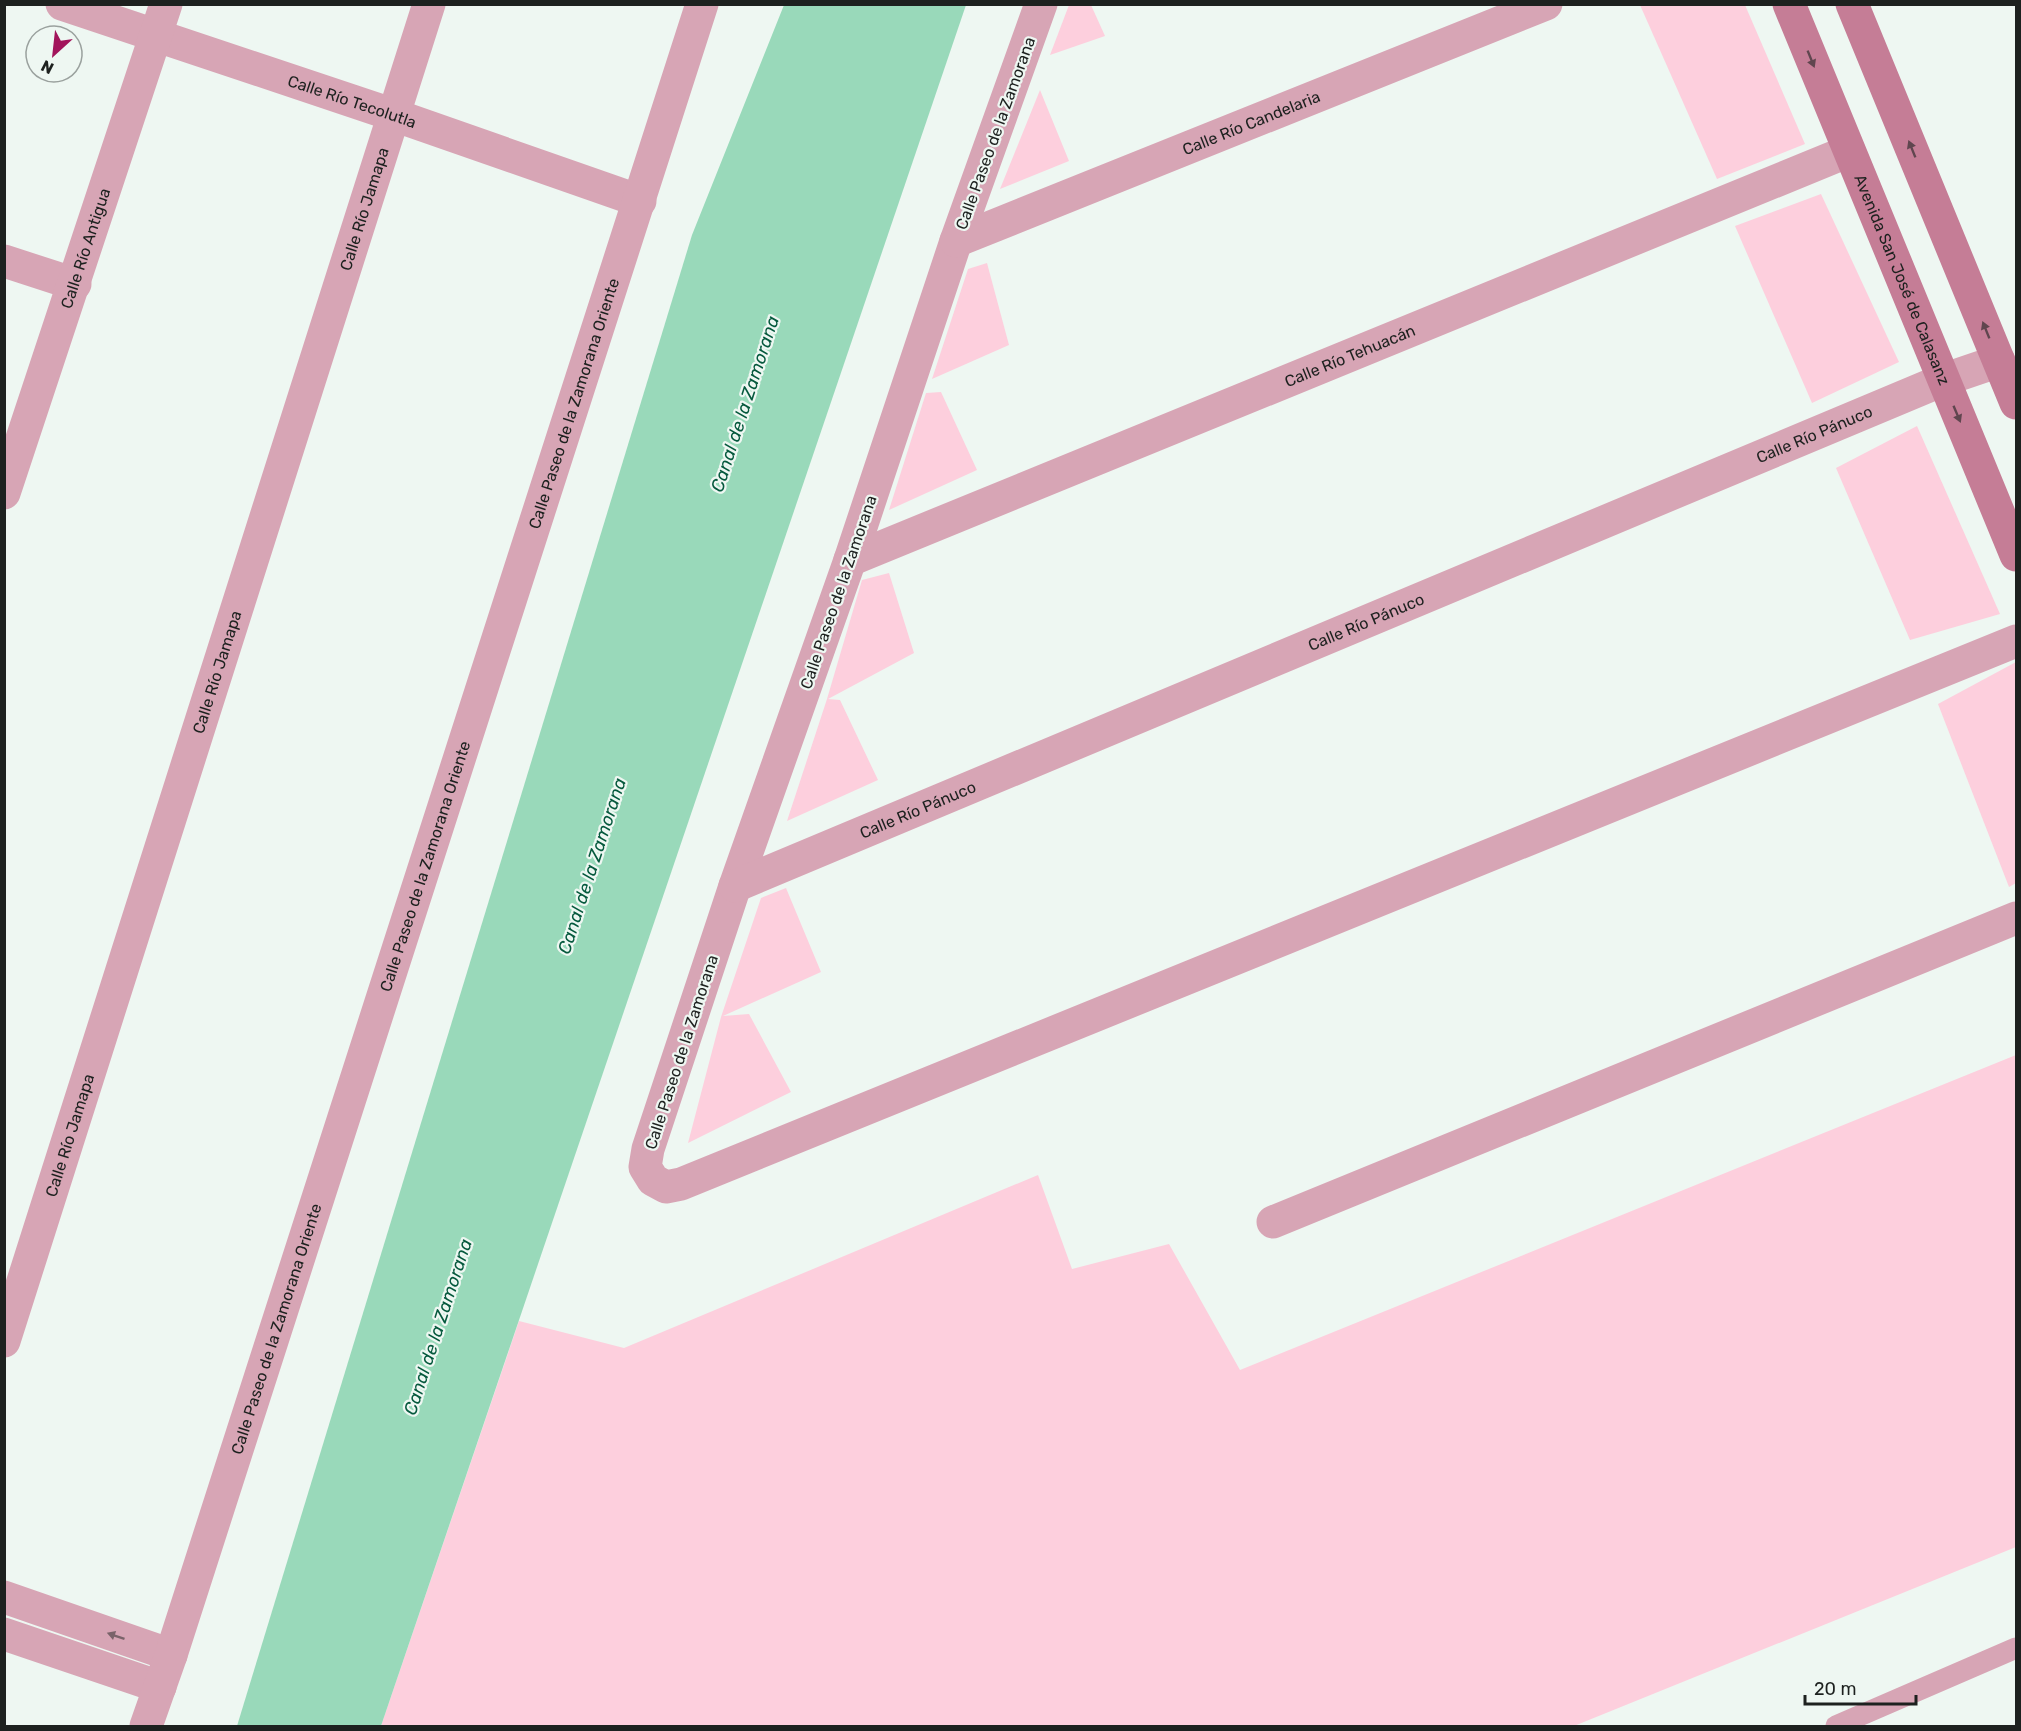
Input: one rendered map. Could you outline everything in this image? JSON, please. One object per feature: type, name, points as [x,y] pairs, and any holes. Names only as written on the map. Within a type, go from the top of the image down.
[{"type":"street","name":"Calle Río Tecolutla","points":[[62,4],[394,115],[640,201]]},
{"type":"street","name":"Calle Río Antigua","points":[[4,493],[166,4]]},
{"type":"street","name":"Calle Río Jamapa","points":[[4,1341],[429,4]]},
{"type":"street","name":"Calle Paseo de la Zamorana Oriente","points":[[146,1726],[171,1655],[702,4]]},
{"type":"street","name":"Calle Paseo de la Zamorana","points":[[1041,4],[956,241],[850,560],[735,886],[648,1149],[645,1167],[653,1180],[666,1187],[681,1184],[2016,641]]},
{"type":"street","name":"Calle Río Candelaria","points":[[956,241],[1546,4]]},
{"type":"street","name":"Avenida San José de Calasanz","points":[[1789,4],[2016,555]]},
{"type":"street","points":[[1852,4],[2016,403]]},
{"type":"street","name":"Calle Río Tehuacán","points":[[850,560],[1849,151]]},
{"type":"street","points":[[4,261],[75,284]]},
{"type":"street","name":"Calle Río Pánuco","points":[[735,886],[1943,380],[1999,361]]},
{"type":"street","points":[[1273,1222],[2016,918]]},
{"type":"street","points":[[4,1597],[171,1655]]},
{"type":"street","points":[[4,1635],[160,1687]]},
{"type":"lane","points":[[1836,1726],[2016,1648]]},
{"type":"shaded area","points":[[1069,5],[1091,5],[1105,36],[1050,55]]},
{"type":"shaded area","points":[[1640,5],[1745,5],[1805,144],[1717,179]]},
{"type":"shaded area","points":[[1040,90],[1069,161],[1000,189]]},
{"type":"shaded area","points":[[1821,194],[1899,362],[1812,403],[1735,226]]},
{"type":"shaded area","points":[[987,263],[1009,345],[932,379],[968,269]]},
{"type":"shaded area","points":[[941,392],[977,470],[889,510],[926,393]]},
{"type":"shaded area","points":[[1917,426],[2000,614],[1910,640],[1836,468]]},
{"type":"shaded area","points":[[889,573],[914,653],[828,699],[840,700],[878,780],[787,821],[827,699],[862,580]]},
{"type":"shaded area","points":[[2016,662],[2016,883],[2009,887],[1938,704]]},
{"type":"shaded area","points":[[786,888],[821,972],[723,1016],[749,1014],[791,1092],[688,1143],[721,1017],[761,898]]},
{"type":"shaded area","points":[[2016,1055],[2016,1547],[1574,1726],[381,1726],[519,1321],[624,1348],[1038,1175],[1072,1269],[1169,1244],[1240,1370]]},
{"type":"water","name":"Canal de la Zamorana","points":[[784,5],[966,5],[381,1726],[237,1726],[692,235]]}]
